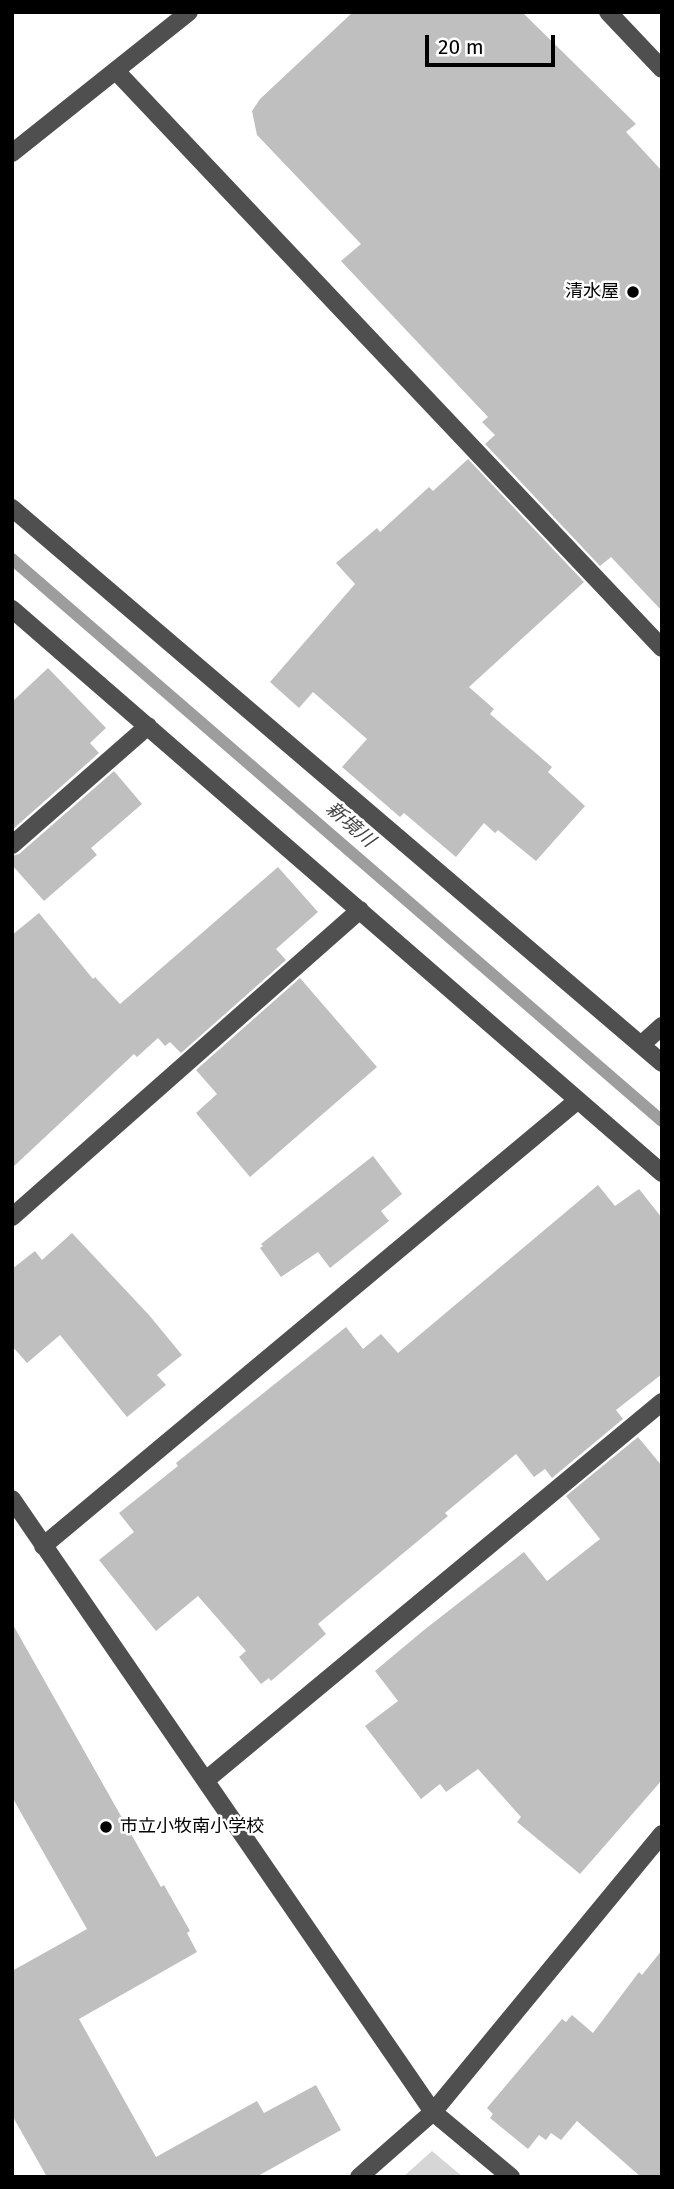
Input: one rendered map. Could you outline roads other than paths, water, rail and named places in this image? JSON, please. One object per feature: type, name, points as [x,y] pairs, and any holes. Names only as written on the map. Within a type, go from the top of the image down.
[{"type":"street","points":[[12,153],[189,12]]},
{"type":"street","points":[[608,12],[662,69]]},
{"type":"street","points":[[116,71],[662,648]]},
{"type":"street","points":[[12,508],[662,1063]]},
{"type":"street","points":[[12,609],[662,1173]]},
{"type":"street","points":[[12,845],[148,726]]},
{"type":"street","points":[[12,1217],[360,910]]},
{"type":"street","points":[[641,1045],[662,1026]]},
{"type":"street","points":[[43,1546],[578,1100]]},
{"type":"street","points":[[206,1780],[662,1402]]},
{"type":"street","points":[[12,1499],[433,2112],[511,2177]]},
{"type":"street","points":[[359,2177],[433,2112],[662,1834]]},
{"type":"waterway","name":"新境川","points":[[12,559],[662,1121]]},
{"type":"place","name":"清水屋","points":[[633,292]]},
{"type":"place","name":"市立小牧南小学校","points":[[106,1827]]}]
